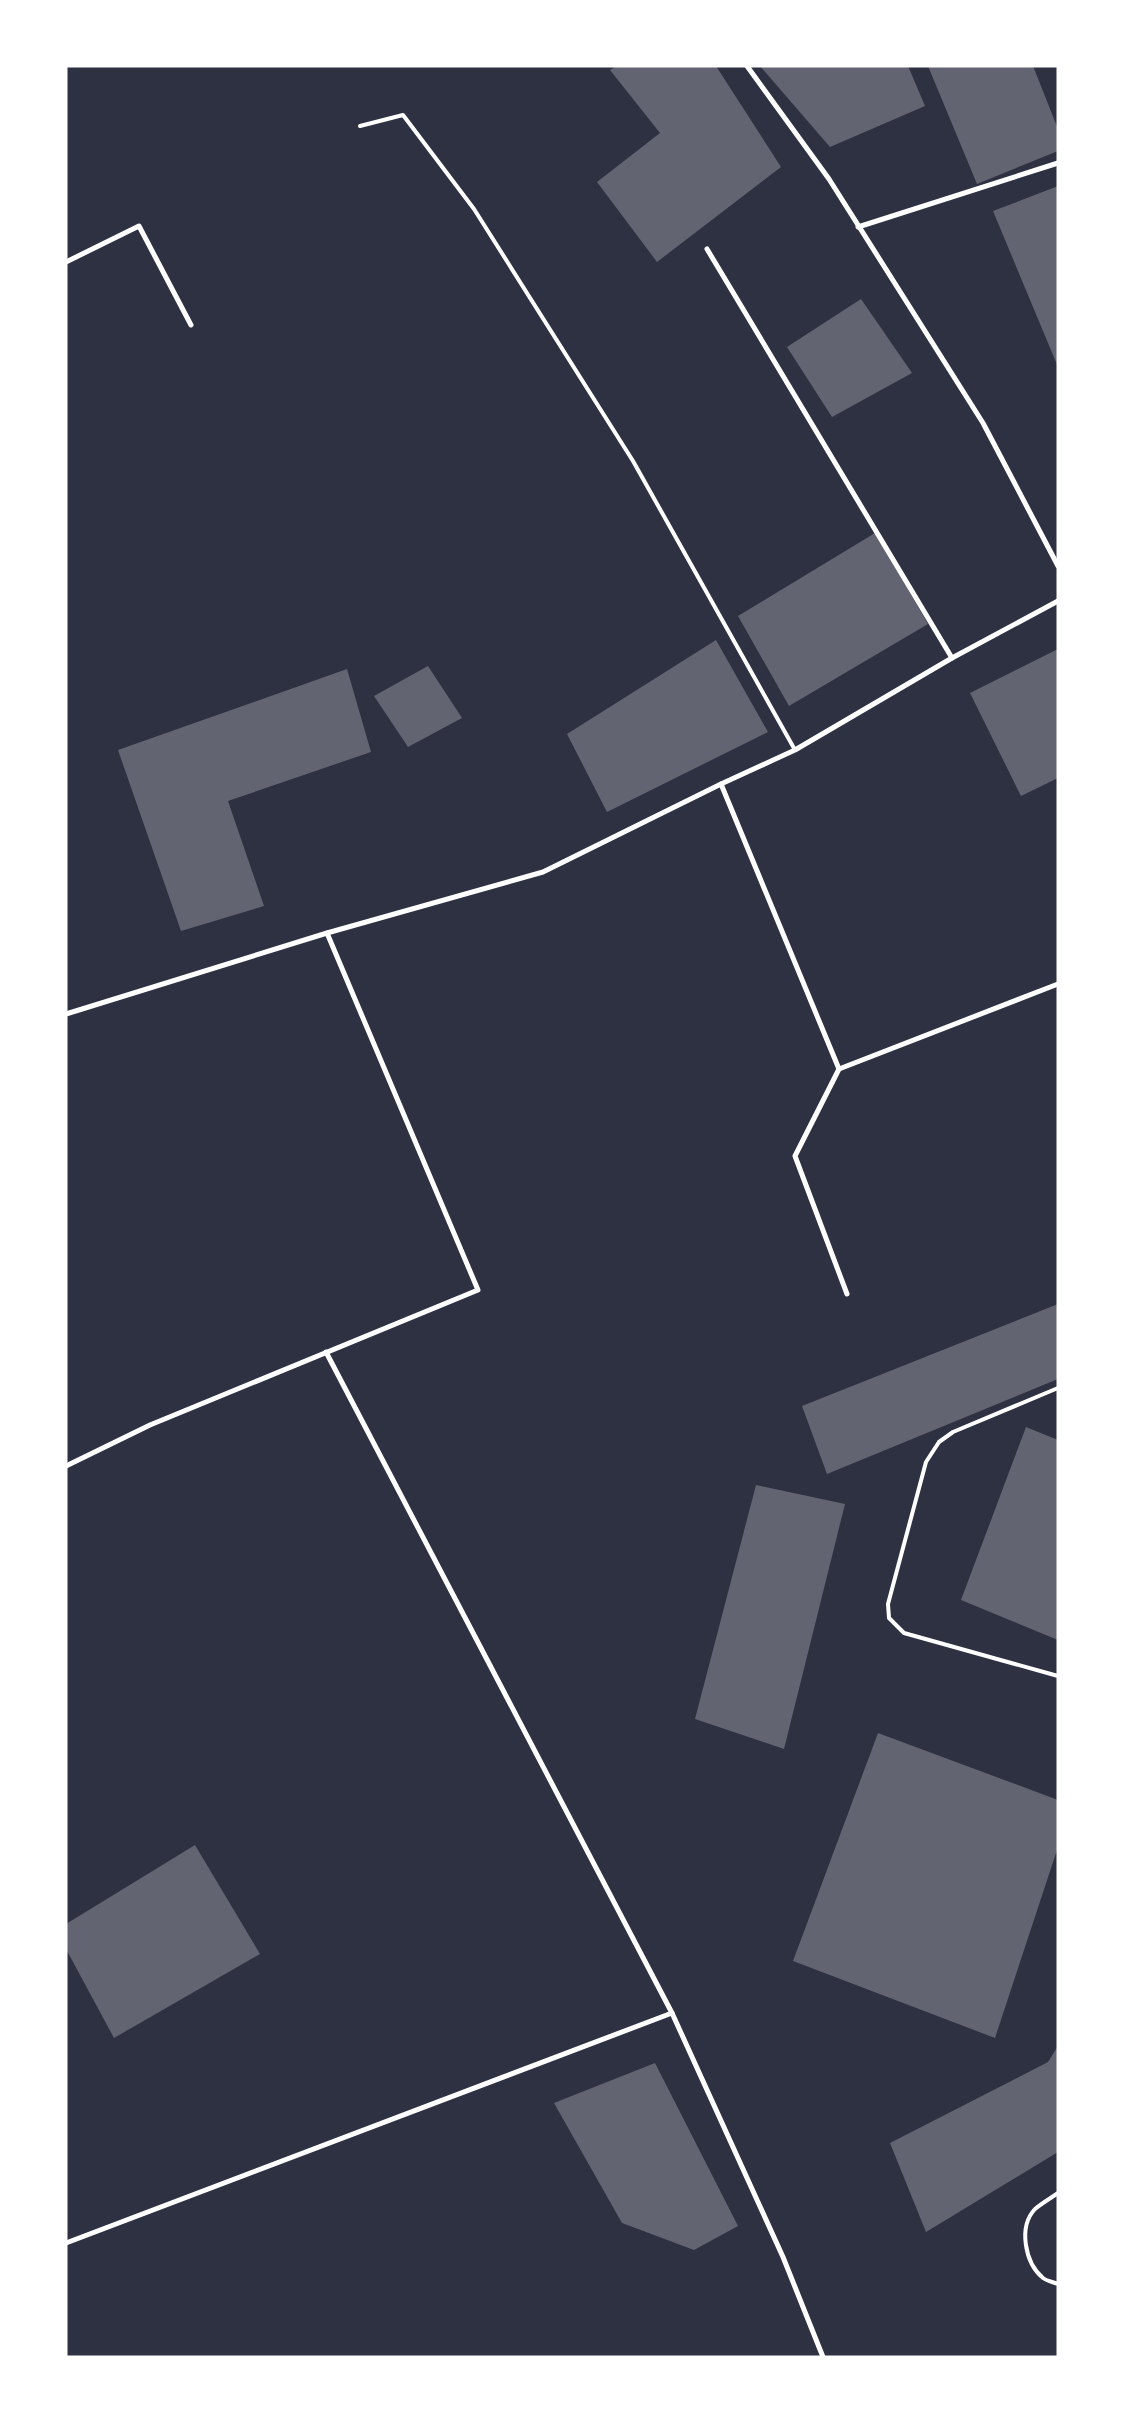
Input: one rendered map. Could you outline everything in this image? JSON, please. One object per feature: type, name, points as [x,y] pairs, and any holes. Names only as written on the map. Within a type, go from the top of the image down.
[{"type":"street","points":[[747,66],[829,179],[983,423],[1058,566]]},
{"type":"street","points":[[858,227],[1058,163]]},
{"type":"street","points":[[66,262],[139,226],[191,325]]},
{"type":"street","points":[[707,249],[952,658]]},
{"type":"street","points":[[66,1014],[327,933],[543,872],[721,784],[795,750],[952,658],[1058,601]]},
{"type":"street","points":[[721,784],[839,1070]]},
{"type":"street","points":[[66,1466],[150,1424],[478,1290],[327,933]]},
{"type":"street","points":[[846,1294],[795,1156],[839,1070],[1058,984]]},
{"type":"street","points":[[326,1352],[672,2013],[783,2257],[823,2357]]},
{"type":"street","points":[[66,2243],[672,2013]]},
{"type":"lane","points":[[360,126],[403,116],[474,209],[633,461],[795,750]]},
{"type":"lane","points":[[1058,1388],[953,1432],[939,1442],[926,1462],[888,1604],[889,1618],[904,1633],[1058,1676]]},
{"type":"lane","points":[[1058,2193],[1034,2210],[1026,2225],[1026,2246],[1033,2264],[1043,2278],[1058,2284]]},
{"type":"building","points":[[617,66],[716,66],[781,167],[657,262],[597,182],[660,133],[610,70]]},
{"type":"building","points":[[760,66],[908,66],[925,106],[830,147]]},
{"type":"building","points":[[928,66],[1033,66],[1058,129],[1058,151],[977,184]]},
{"type":"building","points":[[1058,186],[1058,367],[993,211]]},
{"type":"building","points":[[861,299],[912,373],[832,417],[787,347]]},
{"type":"building","points":[[875,533],[928,624],[789,706],[738,616]]},
{"type":"building","points":[[716,640],[768,732],[607,812],[567,734]]},
{"type":"building","points":[[1058,649],[1058,778],[1021,796],[970,693]]},
{"type":"building","points":[[428,666],[462,718],[408,747],[374,696]]},
{"type":"building","points":[[347,669],[371,752],[228,801],[264,906],[181,931],[118,750]]},
{"type":"building","points":[[1058,1304],[1058,1379],[827,1474],[802,1406]]},
{"type":"building","points":[[1026,1427],[1058,1440],[1058,1640],[961,1600]]},
{"type":"building","points":[[756,1485],[845,1504],[784,1749],[695,1719]]},
{"type":"building","points":[[878,1733],[1058,1800],[1058,1847],[995,2038],[793,1961]]},
{"type":"building","points":[[195,1845],[260,1954],[114,2038],[66,1949],[66,1924]]},
{"type":"building","points":[[1058,2046],[1058,2152],[926,2232],[890,2143],[1048,2062]]},
{"type":"building","points":[[655,2063],[738,2226],[694,2250],[622,2223],[554,2103]]}]
